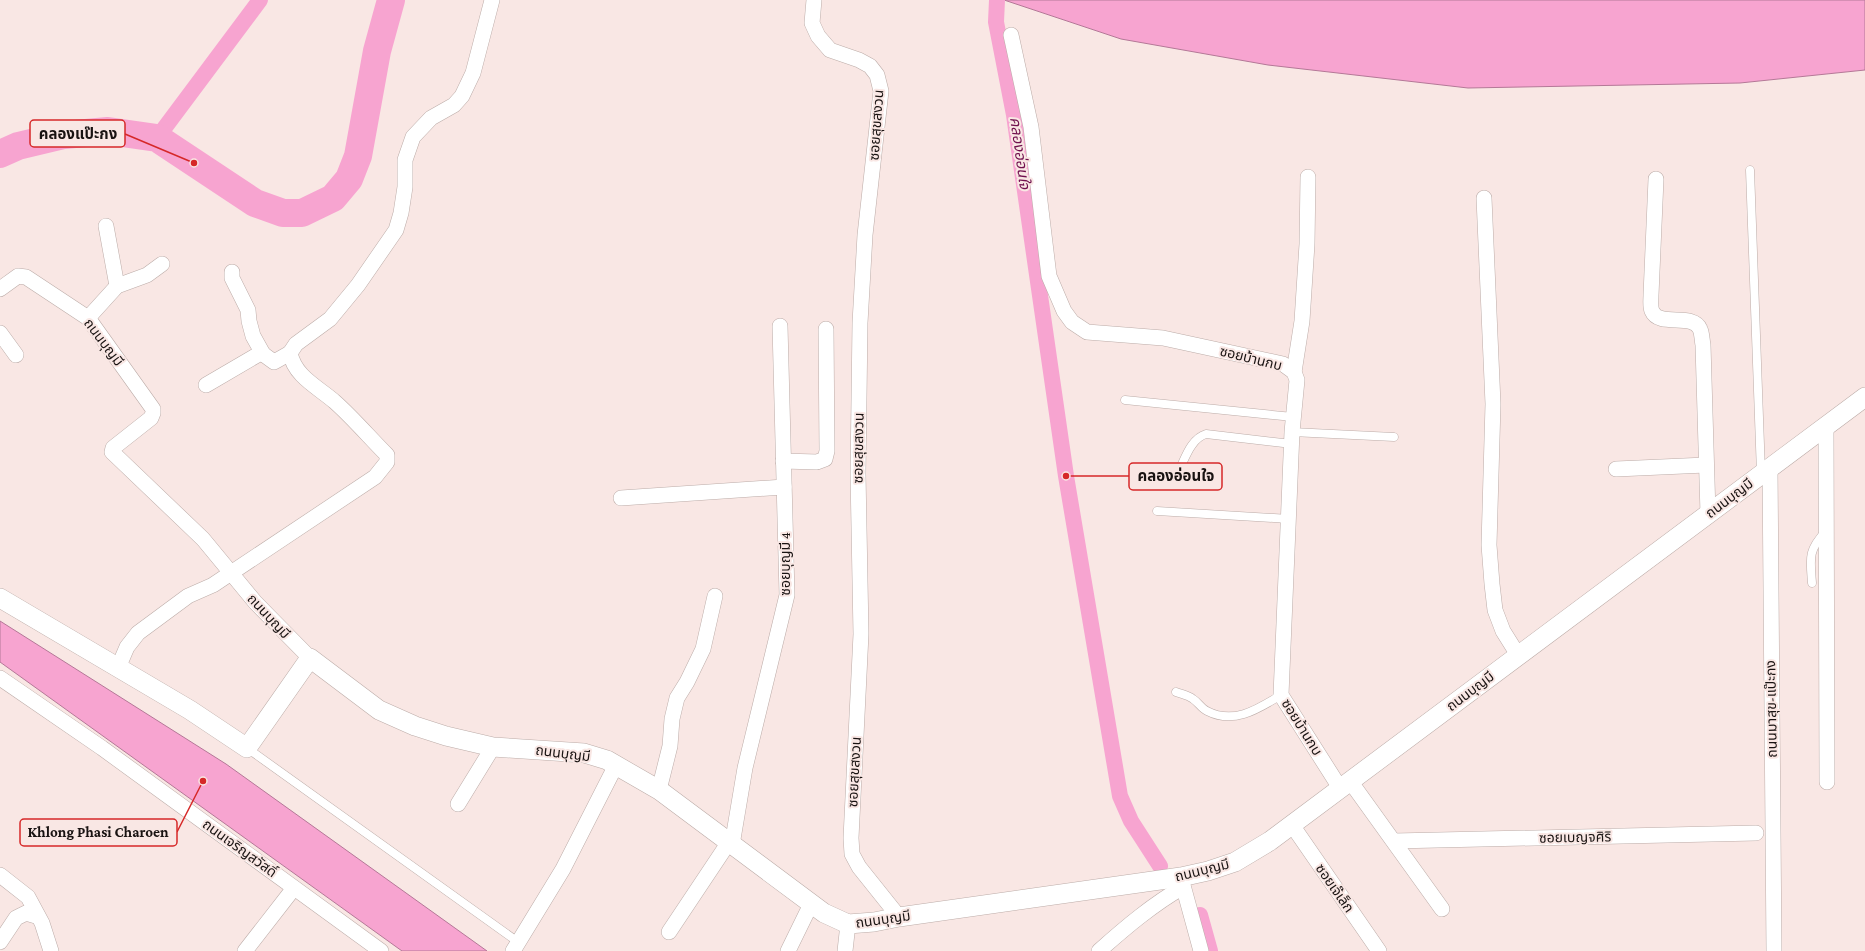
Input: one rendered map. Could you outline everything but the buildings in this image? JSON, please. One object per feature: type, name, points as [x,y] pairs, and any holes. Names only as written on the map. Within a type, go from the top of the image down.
[{"type":"street","points":[[232,272],[232,278],[248,310],[249,321],[254,336],[263,354],[274,362],[290,353],[296,344],[330,319],[358,285],[396,230],[401,213],[405,160],[413,137],[431,118],[454,105],[462,96],[473,73],[492,0]]},
{"type":"street","name":"ซอยสุขสงวน","points":[[814,0],[812,23],[818,36],[830,50],[859,60],[870,66],[877,75],[881,91],[865,235],[860,324],[858,474],[861,634],[851,838],[852,854],[859,868],[899,917]]},
{"type":"street","name":"ซอยบ้านกบ","points":[[1011,35],[1031,128],[1049,276],[1064,311],[1072,322],[1087,332],[1163,338],[1284,364],[1294,372],[1297,380],[1293,417],[1281,695],[1345,784]]},
{"type":"street","points":[[1294,372],[1302,321],[1307,244],[1308,177]]},
{"type":"street","points":[[1656,179],[1651,295],[1652,311],[1657,317],[1693,322],[1700,328],[1703,345],[1708,514]]},
{"type":"street","points":[[1484,198],[1493,404],[1489,545],[1492,584],[1498,617],[1503,631],[1518,656]]},
{"type":"street","points":[[106,226],[117,286]]},
{"type":"street","points":[[88,318],[117,286],[147,274],[162,264]]},
{"type":"street","name":"ถนนบุญมี","points":[[0,289],[18,276],[26,277],[88,318],[153,409],[151,418],[113,448],[112,452],[203,539],[256,602],[310,658],[379,710],[415,726],[446,736],[493,747],[584,753],[616,765],[659,790],[824,913],[848,924],[874,922],[899,917],[1182,882],[1235,862],[1270,841],[1292,825],[1865,397]]},
{"type":"street","name":"ซอยบุญมี 4","points":[[730,843],[745,768],[787,595],[780,326]]},
{"type":"street","points":[[783,461],[817,462],[825,459],[827,451],[826,329]]},
{"type":"street","points":[[0,333],[16,355]]},
{"type":"street","points":[[118,668],[127,647],[138,633],[188,596],[213,585],[374,478],[388,462],[387,455],[335,402],[304,378],[292,362],[290,353]]},
{"type":"street","points":[[206,385],[253,357],[263,354]]},
{"type":"street","points":[[1826,427],[1827,782]]},
{"type":"street","points":[[1616,469],[1706,465]]},
{"type":"street","name":"ถนนมาสุข-แป๊ะกง","points":[[1765,471],[1774,951]]},
{"type":"street","points":[[621,498],[784,487]]},
{"type":"street","points":[[659,790],[670,746],[672,719],[677,698],[687,682],[703,649],[715,596]]},
{"type":"street","points":[[0,598],[190,710],[247,748],[310,658]]},
{"type":"street","name":"ถนนเจริญสวัสดิ์","points":[[0,678],[102,748],[380,951]]},
{"type":"street","points":[[458,804],[493,747]]},
{"type":"street","points":[[516,947],[564,868],[616,765]]},
{"type":"street","points":[[1345,784],[1394,841],[1442,909]]},
{"type":"street","name":"ซอยเจ๊เล็ก","points":[[1292,825],[1379,951]]},
{"type":"street","name":"ซอยเบญจศิริ","points":[[1394,841],[1756,833]]},
{"type":"street","points":[[668,932],[730,843]]},
{"type":"street","points":[[0,876],[28,897],[36,916],[42,924],[50,951]]},
{"type":"street","points":[[1099,951],[1134,920],[1182,882],[1201,951]]},
{"type":"street","points":[[245,951],[294,888]]},
{"type":"street","points":[[788,951],[811,904]]},
{"type":"street","points":[[0,942],[16,918],[26,913],[36,916]]},
{"type":"street","points":[[845,951],[848,924]]},
{"type":"lane","points":[[1750,170],[1765,471]]},
{"type":"lane","points":[[1125,400],[1293,417]]},
{"type":"lane","points":[[1182,464],[1190,448],[1201,436],[1206,434],[1292,438],[1394,437]]},
{"type":"lane","points":[[1158,511],[1288,519]]},
{"type":"lane","points":[[1812,583],[1810,559],[1814,546],[1826,531]]},
{"type":"lane","points":[[1176,692],[1192,698],[1207,711],[1219,715],[1238,716],[1256,711],[1281,695]]},
{"type":"lane","points":[[247,748],[516,947]]},
{"type":"shaded area","points":[[1004,0],[1865,0],[1865,70],[1740,83],[1468,88],[1268,65],[1121,39]]},
{"type":"shaded area","points":[[0,621],[226,764],[487,951],[402,951],[0,662]]},
{"type":"waterway","points":[[157,138],[260,0]]},
{"type":"waterway","points":[[0,154],[18,146],[64,135],[108,131],[157,138],[255,203],[283,213],[302,213],[333,198],[349,179],[358,156],[377,51],[391,0]]},
{"type":"waterway","name":"คลองอ่อนใจ","points":[[997,0],[996,22],[1014,115],[1066,476],[1120,796],[1131,821],[1160,866]]},
{"type":"waterway","name":"คลองอ่อนใจ","points":[[1200,915],[1210,951]]},
{"type":"place","name":"คลองแป๊ะกง","points":[[194,163]]},
{"type":"place","name":"คลองอ่อนใจ","points":[[1066,476]]},
{"type":"place","name":"Khlong Phasi Charoen","points":[[203,781]]}]
